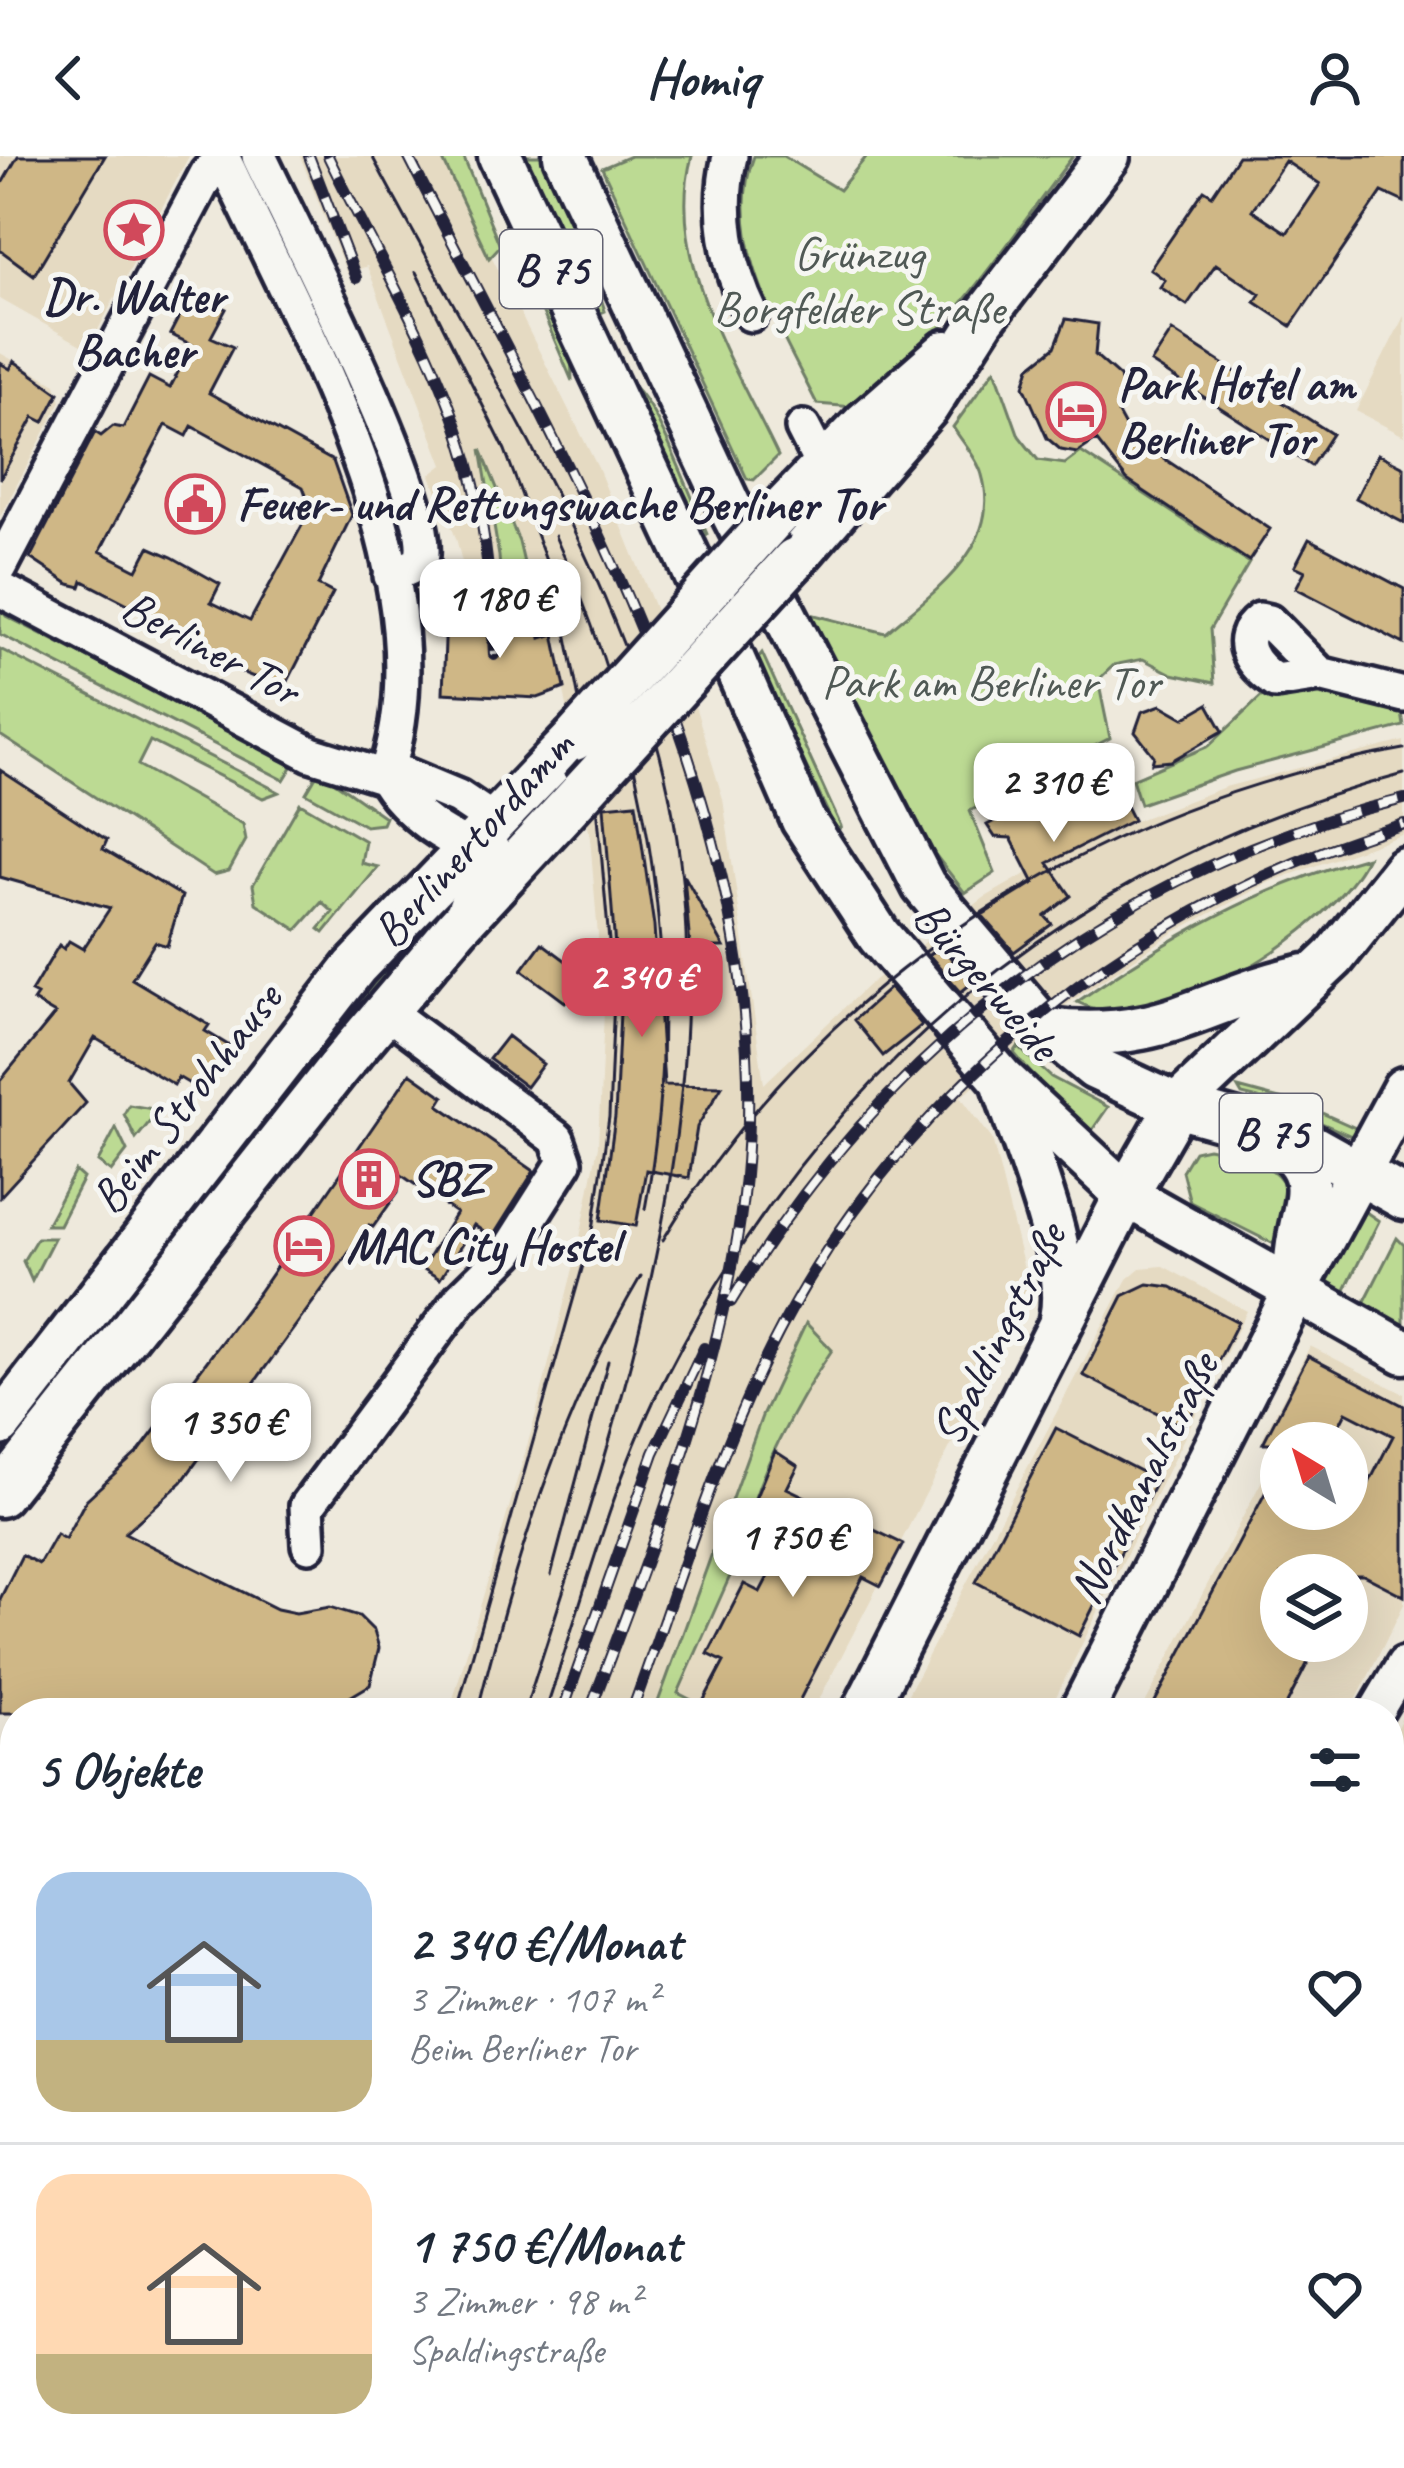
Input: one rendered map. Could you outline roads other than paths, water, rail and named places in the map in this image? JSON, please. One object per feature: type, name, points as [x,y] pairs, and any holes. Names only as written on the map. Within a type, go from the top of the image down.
[{"type":"main road","name":"Bürgerweide","points":[[500,156],[813,839],[879,936],[1001,1078],[1126,1195]]},
{"type":"main road","name":"Bürgerweide","points":[[565,156],[731,510],[924,886],[1047,1030],[1109,1076],[1177,1106]]},
{"type":"main road","points":[[983,320],[1108,156]]},
{"type":"main road","name":"Berlinertordamm","points":[[480,840],[823,467],[983,320]]},
{"type":"main road","name":"Berlinertordamm","points":[[386,1011],[457,926],[830,521],[927,407],[983,320]]},
{"type":"main road","name":"Beim Strohhause","points":[[0,1424],[355,967],[480,840]]},
{"type":"main road","name":"Spaldingstraße","points":[[871,1698],[1126,1195],[1177,1106],[1316,974],[1404,869]]},
{"type":"main road","points":[[1047,1030],[1102,1034],[1148,1029],[1221,1007],[1268,984],[1316,974]]},
{"type":"main road","name":"Beim Strohhause","points":[[0,1495],[386,1011]]},
{"type":"main road","points":[[1001,1078],[1063,1290],[1058,1330]]},
{"type":"main road","name":"Nordkanalstraße","points":[[1089,1698],[1296,1289],[1404,1089]]},
{"type":"main road","name":"B 75","points":[[1177,1106],[1304,1142],[1404,1198]]},
{"type":"main road","points":[[1257,1130],[1295,1156],[1310,1187],[1297,1240],[1296,1289]]},
{"type":"main road","name":"B 75","points":[[1126,1195],[1404,1352]]},
{"type":"street","points":[[222,156],[355,444],[375,502],[391,576],[399,704],[385,777]]},
{"type":"street","points":[[0,566],[222,156]]},
{"type":"street","points":[[259,156],[383,422],[423,534],[420,563],[391,576]]},
{"type":"street","points":[[730,156],[724,223],[736,281],[751,314]]},
{"type":"street","points":[[803,428],[823,467]]},
{"type":"street","name":"Berliner Tor","points":[[0,589],[311,754],[385,777],[395,797],[480,840]]},
{"type":"street","points":[[1319,674],[1404,695]]},
{"type":"street","points":[[457,926],[480,840],[507,847],[550,824]]},
{"type":"street","points":[[309,1545],[307,1506],[460,1298],[508,1252],[564,1167],[557,1139],[386,1011]]},
{"type":"street","points":[[1384,1698],[1404,1664]]},
{"type":"tram line","points":[[372,156],[517,419],[584,553],[641,692],[674,819],[687,948],[683,1078],[665,1208],[637,1338],[602,1466],[529,1698]]},
{"type":"tram line","points":[[416,272],[505,450],[559,596],[595,782],[614,998],[609,1117],[593,1230],[460,1698]]},
{"type":"tram line","points":[[555,536],[616,698],[652,866],[663,1038],[645,1209]]},
{"type":"tram line","points":[[663,1240],[728,1144],[804,1058],[888,981],[980,914],[1079,857],[1183,810],[1292,774],[1404,749]]},
{"type":"tram line","points":[[550,1698],[615,1497],[668,1372],[730,1263],[802,1164],[882,1073],[970,992],[1067,922],[1172,861],[1284,812],[1404,774]]},
{"type":"tram line","points":[[481,1698],[543,1488],[587,1381],[641,1276]]},
{"type":"tram line","points":[[551,1575],[608,1361]]},
{"type":"railway","points":[[309,156],[356,278]]},
{"type":"railway","points":[[328,156],[426,350],[459,431],[485,541],[494,655]]},
{"type":"railway","points":[[408,156],[605,547],[662,684],[708,823],[738,965],[748,1109],[734,1256],[690,1430],[595,1698]]},
{"type":"railway","points":[[731,1302],[792,1211],[860,1127],[935,1050],[1017,982],[1105,922],[1199,871],[1299,830],[1404,799]]},
{"type":"railway","points":[[636,1698],[723,1456],[767,1356],[845,1223],[906,1145],[975,1072],[1051,1007],[1132,949],[1219,898],[1310,857],[1404,824]]},
{"type":"railway","points":[[567,1698],[654,1453],[704,1348]]},
{"type":"place","name":"Dr. Walter Bacher","points":[[134,230]]},
{"type":"place","name":"Park Hotel am Berliner Tor","points":[[1076,412]]},
{"type":"place","name":"Feuer- und Rettungswache Berliner Tor","points":[[195,504]]},
{"type":"place","name":"SBZ","points":[[369,1179]]},
{"type":"place","name":"MAC City Hostel","points":[[304,1246]]},
{"type":"park label","name":"Grünzug Borgfelder Straße","points":[[859,280]]},
{"type":"park label","name":"Park am Berliner Tor","points":[[991,682]]}]
